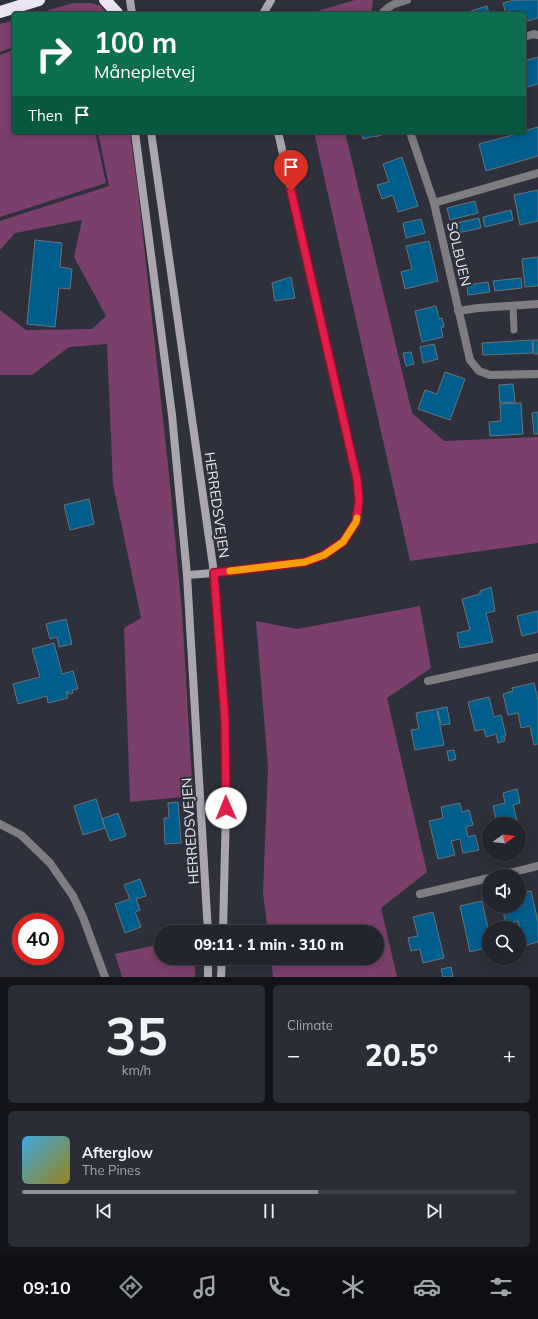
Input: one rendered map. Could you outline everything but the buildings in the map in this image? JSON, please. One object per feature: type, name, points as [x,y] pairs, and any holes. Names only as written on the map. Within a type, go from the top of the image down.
[{"type":"highway","points":[[0,12],[40,0]]},
{"type":"highway","points":[[105,0],[115,12]]},
{"type":"street","points":[[114,0],[117,12]]},
{"type":"street","points":[[130,0],[132,12]]},
{"type":"street","points":[[264,12],[271,0]]},
{"type":"street","points":[[384,12],[394,4],[407,0]]},
{"type":"street","points":[[526,36],[534,34],[538,35]]},
{"type":"street","name":"HERREDSVEJEN","points":[[135,134],[172,415],[187,575],[208,925]]},
{"type":"street","name":"HERREDSVEJEN","points":[[151,134],[214,573],[225,720],[226,808],[222,925]]},
{"type":"street","points":[[187,575],[305,562],[324,555],[343,542],[356,522],[359,501],[357,479],[278,134]]},
{"type":"street","name":"SOLBUEN","points":[[411,134],[434,203],[470,360],[479,371],[490,375],[538,374]]},
{"type":"street","points":[[434,203],[538,173]]},
{"type":"street","points":[[458,310],[538,304]]},
{"type":"street","points":[[428,681],[538,657]]},
{"type":"street","points":[[0,824],[21,835],[50,863],[72,896],[83,917],[105,977]]},
{"type":"street","points":[[526,869],[538,866]]},
{"type":"street","points":[[420,894],[482,880]]},
{"type":"street","points":[[208,965],[208,977]]},
{"type":"street","points":[[221,977],[222,965]]},
{"type":"lane","points":[[513,306],[514,330]]},
{"type":"shaded area","points":[[355,0],[373,0],[371,12],[315,12]]},
{"type":"shaded area","points":[[73,3],[91,3],[101,6],[106,12],[43,12]]},
{"type":"shaded area","points":[[12,21],[12,48],[0,52],[0,24]]},
{"type":"shaded area","points":[[12,51],[12,134],[95,134],[106,183],[0,217],[0,55]]},
{"type":"shaded area","points":[[98,134],[130,134],[138,191],[169,474],[182,612],[193,796],[130,802],[124,628],[141,618],[113,484],[107,344],[69,347],[32,375],[0,375],[0,310],[26,330],[92,329],[106,316],[74,257],[82,220],[15,233],[0,250],[0,221],[109,186]]},
{"type":"shaded area","points":[[314,134],[345,134],[412,413],[444,441],[538,437],[538,543],[410,561]]},
{"type":"shaded area","points":[[420,606],[431,668],[387,698],[427,872],[381,908],[397,977],[273,977],[272,965],[384,965],[384,925],[267,925],[263,893],[268,767],[256,621],[297,629]]},
{"type":"shaded area","points":[[154,946],[154,965],[195,965],[195,977],[122,977],[115,954]]},
{"type":"slow traffic","points":[[230,571],[305,562],[324,555],[343,542],[357,518]]},
{"type":"route","points":[[226,808],[225,720],[214,573],[305,562],[324,555],[343,542],[356,522],[359,501],[357,479],[291,191]]}]
